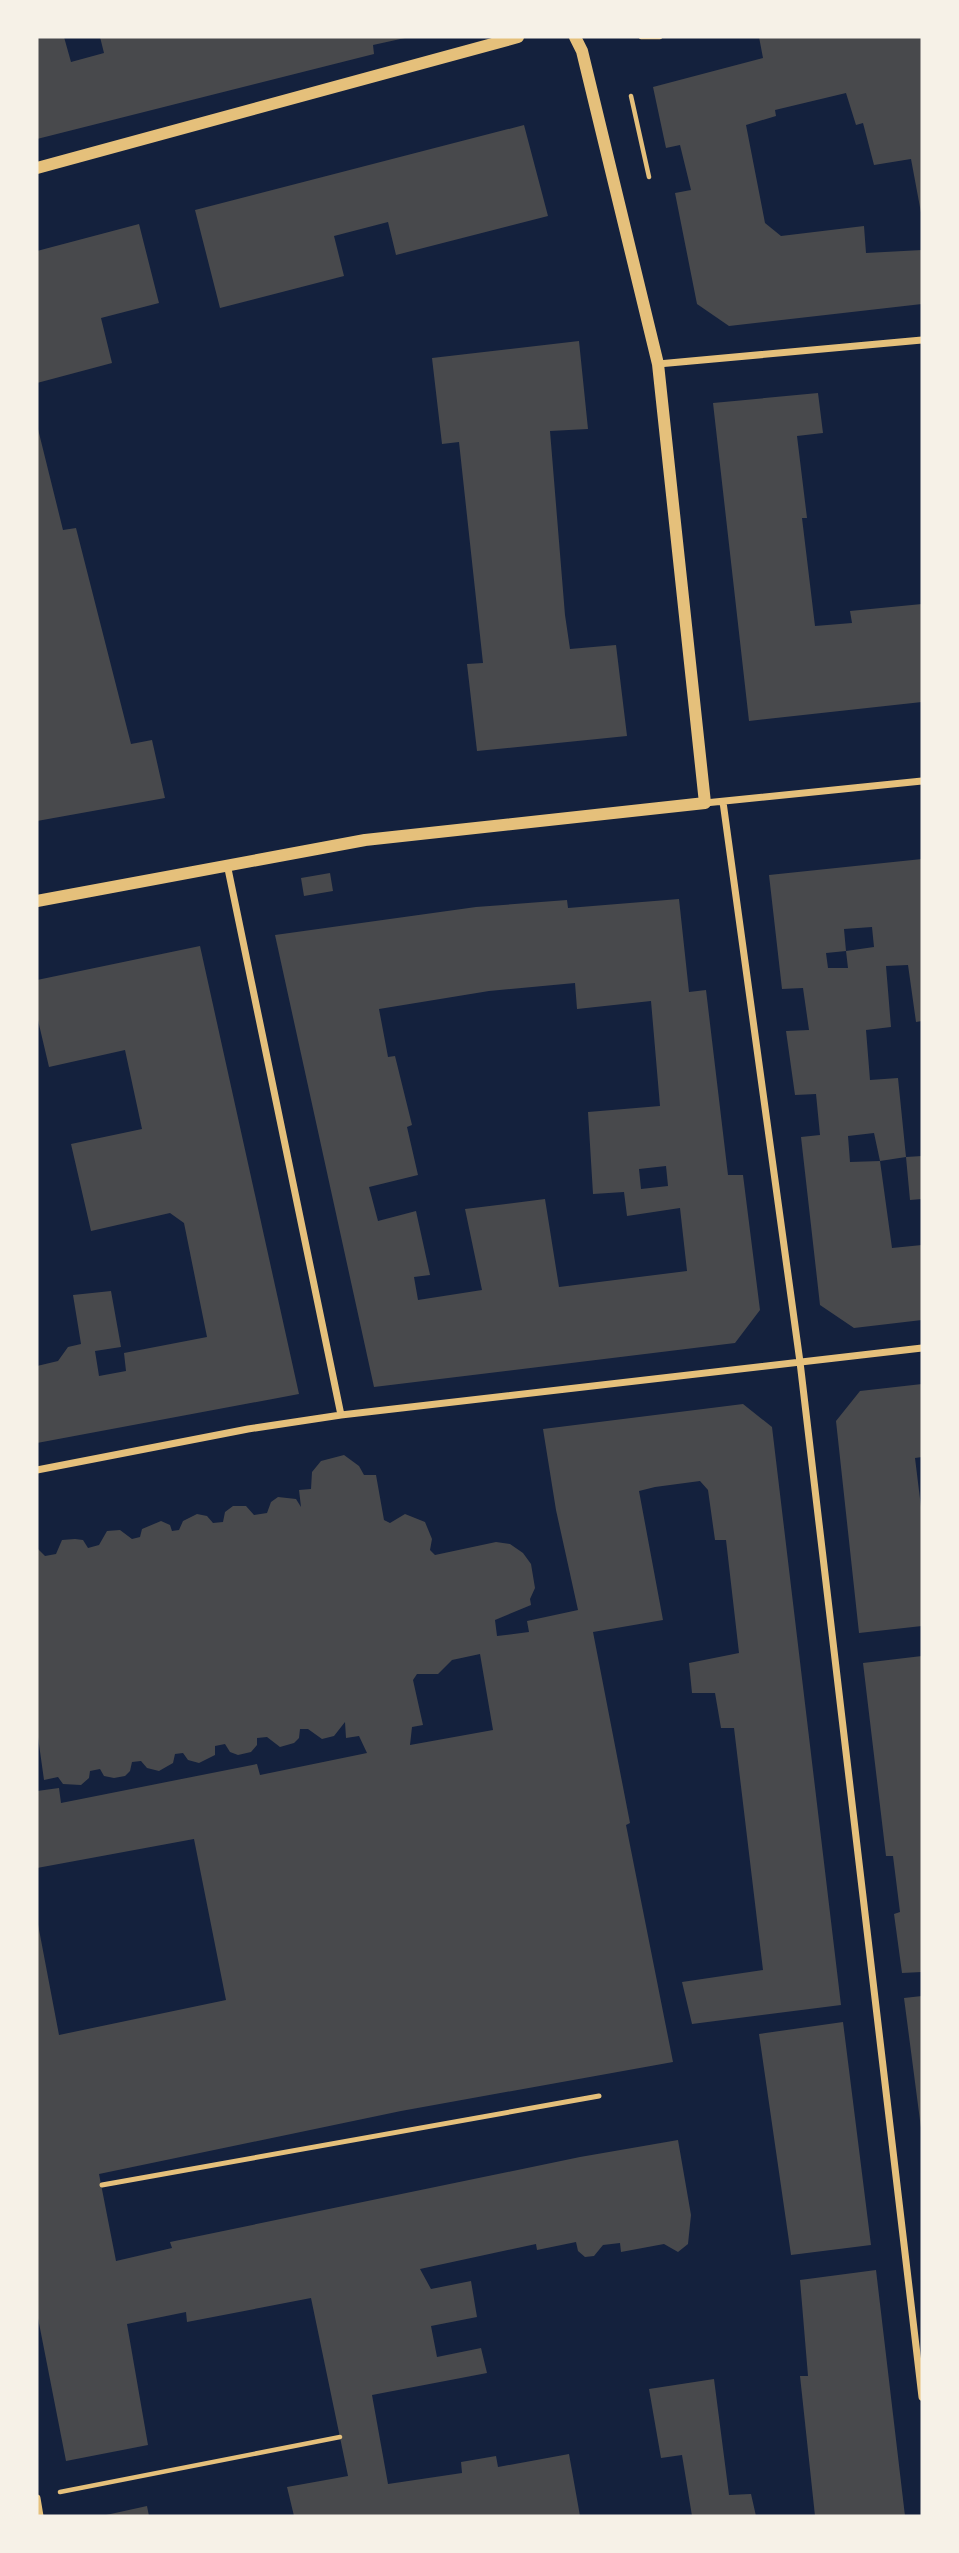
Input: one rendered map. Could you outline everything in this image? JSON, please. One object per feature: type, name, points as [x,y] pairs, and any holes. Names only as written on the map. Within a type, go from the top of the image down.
[{"type":"street","points":[[37,168],[518,37]]},
{"type":"street","points":[[576,37],[582,51],[658,364],[705,803]]},
{"type":"street","points":[[658,364],[922,340]]},
{"type":"street","points":[[37,901],[365,840],[922,780]]},
{"type":"street","points":[[723,802],[800,1362],[922,2398]]},
{"type":"street","points":[[227,864],[341,1415]]},
{"type":"street","points":[[37,1470],[248,1429],[341,1415],[922,1348]]},
{"type":"street","points":[[37,2498],[40,2516]]},
{"type":"lane","points":[[102,2186],[599,2096]]},
{"type":"path","points":[[642,37],[660,37]]},
{"type":"path","points":[[631,96],[649,177]]},
{"type":"path","points":[[57,2493],[340,2437]]},
{"type":"building","points":[[37,37],[64,37],[71,62],[104,53],[100,37],[405,38],[373,45],[374,54],[37,139]]},
{"type":"building","points":[[759,37],[922,37],[922,218],[911,159],[874,165],[863,123],[856,125],[846,93],[775,110],[776,116],[746,125],[765,223],[781,236],[864,226],[866,253],[922,250],[922,304],[729,326],[697,304],[675,193],[691,190],[680,145],[666,148],[653,87],[763,58]]},
{"type":"building","points":[[524,125],[548,216],[396,255],[388,222],[334,236],[344,276],[220,308],[195,210]]},
{"type":"building","points":[[139,224],[159,303],[101,318],[112,363],[37,383],[37,251]]},
{"type":"building","points":[[579,341],[588,429],[550,431],[565,615],[570,649],[616,645],[627,736],[477,751],[467,664],[483,663],[459,442],[442,444],[432,358]]},
{"type":"building","points":[[818,393],[823,433],[797,436],[807,518],[802,518],[815,626],[852,623],[850,611],[922,604],[922,702],[749,721],[713,403]]},
{"type":"building","points":[[37,425],[63,530],[76,528],[131,744],[152,740],[165,798],[37,821]]},
{"type":"building","points":[[922,859],[922,1021],[916,1022],[908,965],[886,966],[891,1027],[866,1030],[870,1080],[898,1078],[906,1157],[880,1161],[892,1248],[922,1245],[922,1320],[854,1328],[820,1305],[801,1137],[820,1135],[816,1094],[795,1095],[786,1031],[809,1030],[803,988],[782,989],[769,875]],"holes":[[[872,927],[874,947],[846,951],[844,929]],[[846,951],[848,968],[828,968],[826,953]],[[874,1133],[880,1161],[850,1162],[848,1136]]]},
{"type":"building","points":[[330,873],[333,891],[304,896],[301,878]]},
{"type":"building","points":[[679,899],[689,992],[706,990],[728,1175],[743,1175],[760,1310],[735,1343],[374,1387],[275,935],[476,907],[567,900],[568,908]],"holes":[[[575,983],[577,1009],[651,1001],[660,1106],[588,1112],[593,1194],[624,1192],[627,1216],[680,1208],[687,1271],[559,1287],[545,1199],[465,1209],[482,1290],[418,1300],[414,1277],[430,1275],[416,1211],[378,1221],[369,1187],[418,1175],[407,1127],[412,1125],[395,1056],[388,1057],[379,1009],[489,991]],[[666,1166],[668,1186],[641,1189],[639,1169]]]},
{"type":"building","points":[[200,946],[299,1394],[37,1443],[37,1366],[58,1361],[68,1347],[81,1344],[73,1295],[111,1291],[121,1347],[95,1351],[99,1376],[126,1371],[124,1353],[207,1337],[184,1223],[170,1213],[91,1231],[71,1144],[142,1129],[125,1050],[49,1067],[37,1016],[37,980]]},
{"type":"building","points":[[922,1156],[922,1199],[910,1200],[906,1157]]},
{"type":"building","points":[[922,1384],[922,1457],[915,1458],[922,1515],[922,1626],[859,1633],[836,1421],[860,1391]]},
{"type":"building","points":[[743,1404],[772,1427],[841,2005],[692,2024],[682,1982],[763,1970],[734,1728],[721,1728],[715,1693],[692,1693],[689,1663],[739,1653],[726,1540],[715,1540],[708,1490],[700,1481],[639,1491],[663,1620],[593,1632],[630,1823],[626,1825],[673,2062],[401,2111],[99,2174],[116,2261],[172,2248],[170,2242],[580,2157],[678,2140],[691,2215],[688,2244],[678,2252],[664,2244],[621,2252],[620,2243],[603,2245],[594,2256],[585,2257],[578,2251],[576,2242],[537,2250],[536,2244],[420,2269],[431,2289],[471,2281],[477,2317],[431,2326],[437,2357],[481,2348],[487,2373],[372,2395],[388,2484],[462,2473],[461,2462],[496,2456],[498,2467],[569,2454],[580,2516],[294,2516],[287,2487],[348,2476],[311,2298],[187,2322],[186,2312],[127,2324],[148,2445],[66,2461],[37,2313],[37,1919],[59,2035],[226,2000],[194,1839],[37,1868],[37,1791],[59,1788],[61,1803],[257,1764],[260,1775],[367,1753],[359,1736],[346,1738],[345,1722],[334,1736],[322,1739],[308,1729],[300,1729],[299,1738],[294,1743],[280,1747],[267,1737],[257,1738],[257,1745],[251,1752],[238,1755],[230,1752],[225,1744],[215,1746],[215,1755],[199,1763],[188,1760],[183,1753],[175,1754],[173,1763],[159,1771],[147,1768],[141,1761],[132,1762],[130,1771],[125,1776],[114,1778],[104,1776],[100,1769],[90,1771],[89,1778],[81,1785],[63,1784],[58,1777],[44,1780],[37,1730],[37,1548],[45,1556],[56,1554],[62,1540],[75,1539],[83,1540],[88,1548],[99,1545],[107,1531],[120,1530],[132,1539],[140,1537],[142,1529],[161,1521],[170,1525],[172,1531],[179,1530],[183,1521],[197,1514],[207,1516],[213,1523],[223,1522],[225,1512],[233,1506],[246,1506],[254,1515],[267,1513],[271,1502],[278,1497],[296,1499],[301,1507],[299,1490],[311,1489],[312,1472],[321,1461],[344,1455],[359,1466],[364,1475],[376,1475],[384,1520],[390,1523],[405,1514],[425,1522],[432,1539],[430,1550],[435,1555],[496,1542],[510,1544],[523,1553],[531,1564],[535,1588],[530,1599],[531,1605],[495,1620],[497,1636],[529,1632],[527,1621],[578,1610],[556,1510],[543,1429]],"holes":[[[480,1654],[493,1730],[410,1745],[412,1727],[423,1725],[413,1680],[417,1674],[438,1674],[452,1660]]]},
{"type":"building","points":[[922,1656],[922,1972],[902,1973],[894,1914],[900,1912],[893,1856],[886,1856],[863,1663]]},
{"type":"building","points":[[922,1996],[922,2128],[921,2128],[904,1998]]},
{"type":"building","points":[[843,2022],[871,2245],[791,2255],[759,2034]]},
{"type":"building","points":[[876,2270],[905,2516],[815,2516],[800,2376],[808,2376],[800,2280]]},
{"type":"building","points":[[714,2379],[729,2495],[751,2494],[756,2516],[692,2516],[682,2455],[661,2458],[649,2389]]},
{"type":"building","points":[[147,2506],[149,2516],[106,2516],[106,2515]]}]
